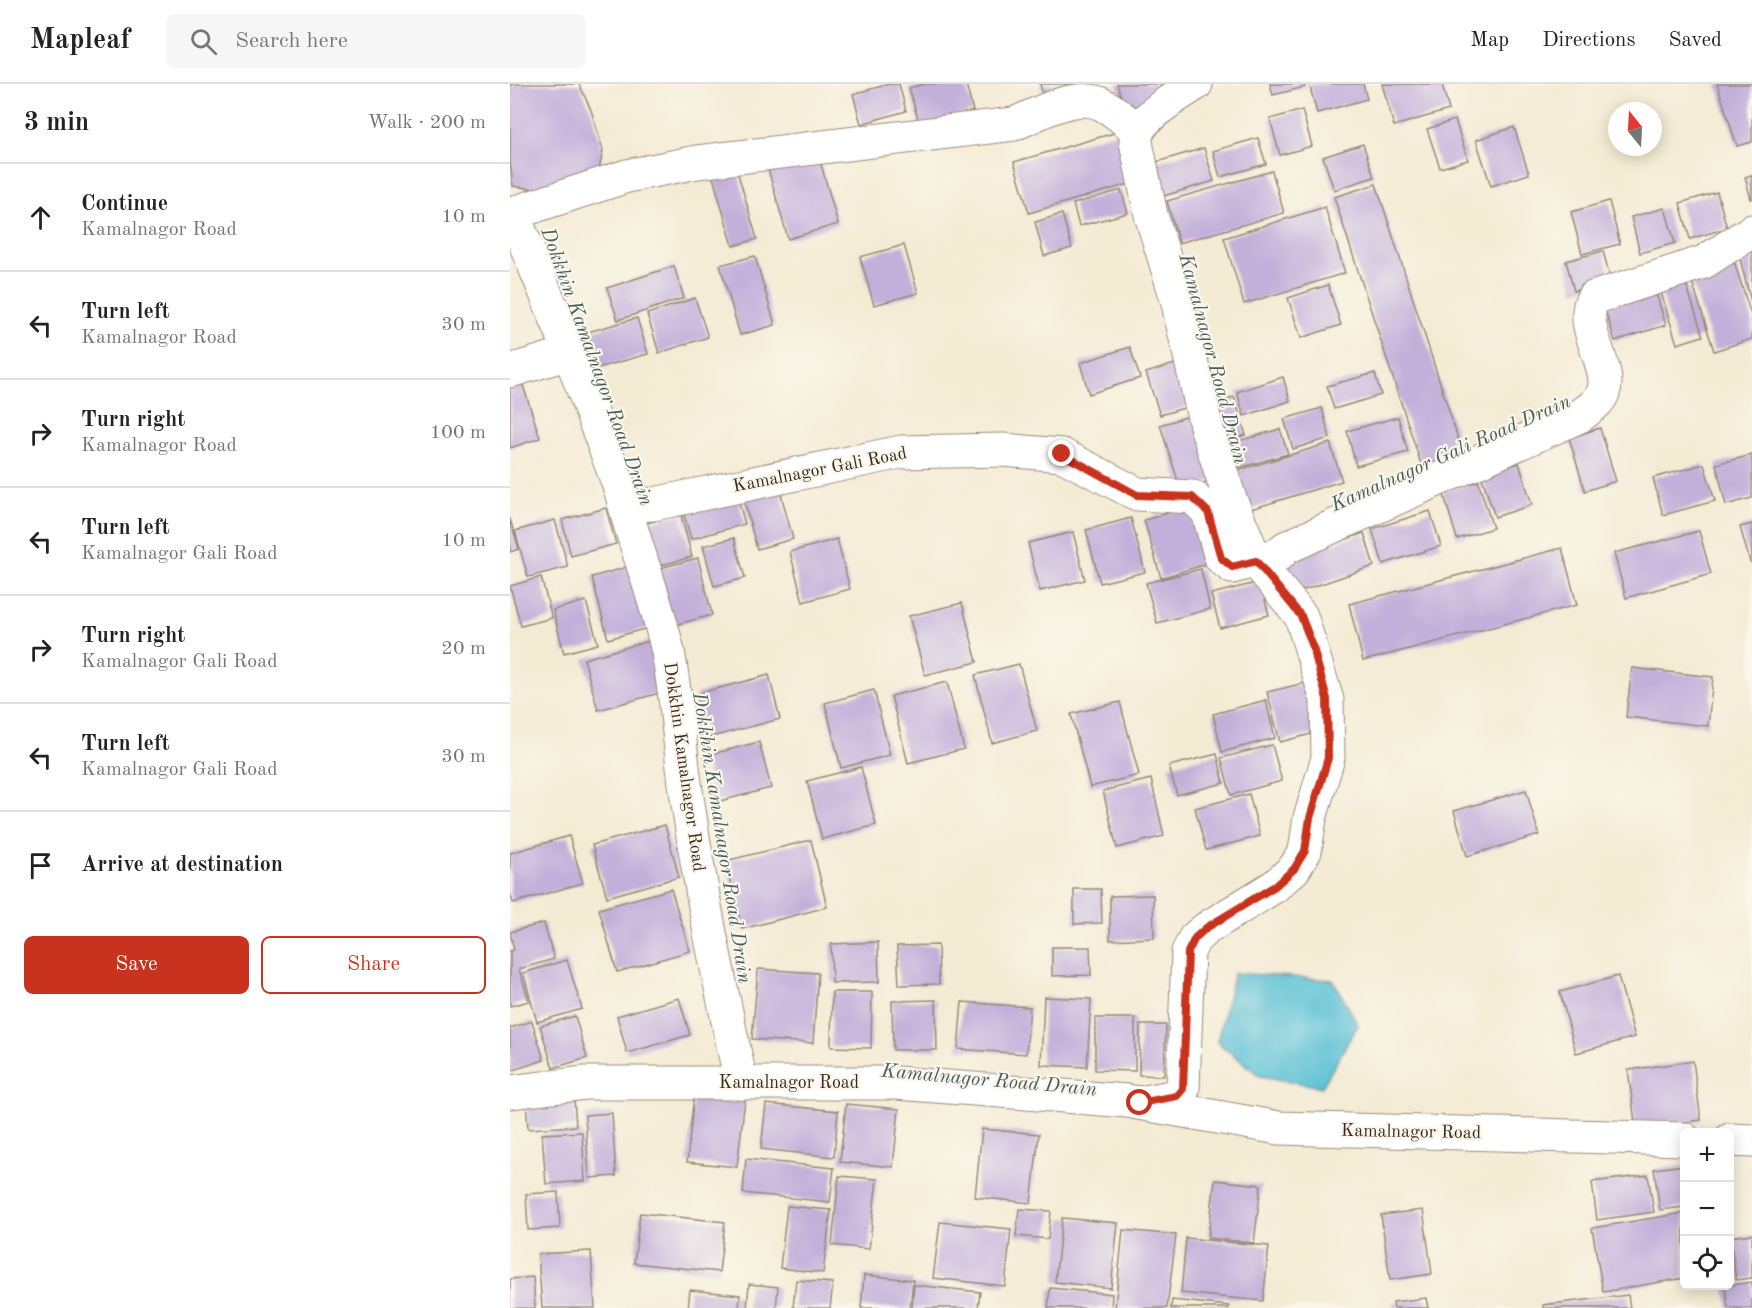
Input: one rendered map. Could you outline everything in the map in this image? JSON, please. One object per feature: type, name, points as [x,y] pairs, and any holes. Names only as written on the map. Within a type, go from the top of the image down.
[{"type":"street","points":[[511,214],[627,176],[698,162],[1014,124],[1056,107],[1080,101],[1099,103],[1138,130],[1145,120],[1196,84]]},
{"type":"street","name":"Kamalnagor Road","points":[[1138,130],[1136,142],[1151,215],[1177,299],[1206,426],[1240,528],[1256,561],[1301,616],[1308,635],[1327,699],[1328,758],[1310,818],[1305,851],[1294,869],[1275,886],[1206,928],[1195,938],[1188,952],[1183,1089],[1177,1096],[1140,1103]]},
{"type":"street","name":"Dokkhin Kamalnagor Road","points":[[511,214],[569,353],[621,491],[629,525],[644,561],[679,708],[688,809],[709,937],[741,1083]]},
{"type":"street","name":"Kamalnagor Gali Road","points":[[621,491],[638,505],[654,504],[901,452],[1003,450],[1062,454],[1137,495],[1192,497],[1208,512],[1221,558],[1232,567],[1280,554],[1286,548],[1440,481],[1580,416],[1600,400],[1606,380],[1587,322],[1587,309],[1593,298],[1704,262],[1752,231]]},
{"type":"street","points":[[510,371],[569,353]]},
{"type":"street","name":"Kamalnagor Road","points":[[510,1092],[585,1083],[897,1083],[1140,1103],[1280,1128],[1680,1139]]},
{"type":"street","points":[[1734,1140],[1752,1141]]},
{"type":"water","points":[[1234,973],[1333,980],[1358,1025],[1322,1087],[1260,1076],[1217,1042]]},
{"type":"building","points":[[510,84],[579,84],[591,110],[603,150],[598,174],[548,191],[513,186],[510,162]]},
{"type":"building","points":[[889,84],[899,84],[906,111],[861,124],[853,94]]},
{"type":"building","points":[[925,84],[966,84],[973,111],[920,126],[909,88]]},
{"type":"building","points":[[1040,84],[1091,84],[1091,85],[1044,98]]},
{"type":"building","points":[[1117,84],[1176,84],[1127,117]]},
{"type":"building","points":[[1270,84],[1305,84],[1305,87],[1273,95]]},
{"type":"building","points":[[1309,84],[1363,84],[1367,99],[1317,113]]},
{"type":"building","points":[[1382,84],[1442,84],[1449,110],[1394,126]]},
{"type":"building","points":[[1717,84],[1752,84],[1752,142],[1737,146]]},
{"type":"building","points":[[1302,110],[1312,146],[1280,155],[1270,119]]},
{"type":"building","points":[[1455,120],[1468,160],[1440,168],[1427,129]]},
{"type":"building","points":[[1514,127],[1529,174],[1491,186],[1476,140]]},
{"type":"building","points":[[1128,129],[1143,180],[1029,213],[1014,162]]},
{"type":"building","points":[[1258,138],[1266,164],[1220,177],[1213,151]]},
{"type":"building","points":[[1363,144],[1374,177],[1334,190],[1323,157]]},
{"type":"building","points":[[1204,148],[1214,181],[1160,197],[1150,164]]},
{"type":"building","points":[[818,154],[838,224],[788,239],[768,169]]},
{"type":"building","points":[[736,167],[757,239],[733,246],[712,174]]},
{"type":"building","points":[[1272,171],[1284,213],[1179,243],[1167,201]]},
{"type":"building","points":[[1752,175],[1752,199],[1751,199],[1745,177]]},
{"type":"building","points":[[1376,184],[1463,454],[1422,467],[1334,197]]},
{"type":"building","points":[[1121,190],[1128,213],[1079,226],[1073,204]]},
{"type":"building","points":[[1717,192],[1727,228],[1690,239],[1680,203]]},
{"type":"building","points":[[1609,201],[1620,244],[1582,254],[1571,212]]},
{"type":"building","points":[[1325,207],[1345,273],[1244,304],[1224,238]]},
{"type":"building","points":[[1665,208],[1675,243],[1640,253],[1631,217]]},
{"type":"building","points":[[1062,214],[1072,248],[1044,256],[1035,222]]},
{"type":"building","points":[[904,245],[918,293],[874,305],[860,257]]},
{"type":"building","points":[[1752,247],[1752,302],[1751,302],[1738,251]]},
{"type":"building","points":[[1603,251],[1611,281],[1574,291],[1566,261]]},
{"type":"building","points":[[755,256],[775,325],[740,335],[720,265]]},
{"type":"building","points":[[1733,258],[1752,318],[1752,339],[1714,351],[1689,272]]},
{"type":"building","points":[[674,266],[684,298],[618,320],[607,288]]},
{"type":"building","points":[[1684,278],[1703,336],[1677,344],[1659,286]]},
{"type":"building","points":[[1328,285],[1341,325],[1301,338],[1288,298]]},
{"type":"building","points":[[1655,290],[1666,325],[1615,341],[1604,306]]},
{"type":"building","points":[[695,298],[708,337],[659,353],[647,314]]},
{"type":"building","points":[[637,318],[648,354],[598,368],[588,332]]},
{"type":"building","points":[[1130,347],[1140,378],[1089,394],[1080,363]]},
{"type":"building","points":[[1178,363],[1191,406],[1160,415],[1146,373]]},
{"type":"building","points":[[1375,373],[1381,395],[1334,409],[1327,386]]},
{"type":"building","points":[[520,376],[540,438],[510,448],[510,380]]},
{"type":"building","points":[[1283,377],[1290,401],[1244,416],[1237,392]]},
{"type":"building","points":[[1234,397],[1246,435],[1216,445],[1204,406]]},
{"type":"building","points":[[1322,408],[1330,438],[1293,449],[1284,419]]},
{"type":"building","points":[[1199,413],[1220,478],[1181,490],[1160,425]]},
{"type":"building","points":[[1398,417],[1408,452],[1356,466],[1347,431]]},
{"type":"building","points":[[1600,428],[1616,481],[1585,491],[1569,438]]},
{"type":"building","points":[[1280,429],[1288,454],[1239,468],[1231,443]]},
{"type":"building","points":[[1330,443],[1342,481],[1248,510],[1236,471]]},
{"type":"building","points":[[1752,455],[1752,498],[1726,505],[1716,464]]},
{"type":"building","points":[[1519,463],[1532,505],[1495,517],[1481,475]]},
{"type":"building","points":[[1704,464],[1715,501],[1663,515],[1653,478]]},
{"type":"building","points":[[1478,481],[1493,528],[1457,539],[1443,492]]},
{"type":"building","points":[[779,487],[793,539],[757,549],[743,497]]},
{"type":"building","points":[[737,496],[745,524],[691,539],[683,511]]},
{"type":"building","points":[[1196,505],[1213,562],[1161,578],[1144,520]]},
{"type":"building","points":[[606,508],[616,544],[571,556],[562,520]]},
{"type":"building","points":[[1430,511],[1441,546],[1383,564],[1372,529]]},
{"type":"building","points":[[681,514],[692,557],[654,567],[643,524]]},
{"type":"building","points":[[1131,518],[1145,572],[1100,583],[1086,530]]},
{"type":"building","points":[[510,519],[519,549],[510,552]]},
{"type":"building","points":[[555,520],[568,567],[528,577],[515,531]]},
{"type":"building","points":[[1752,524],[1752,562],[1750,562],[1740,527]]},
{"type":"building","points":[[1699,531],[1711,574],[1626,598],[1614,553]]},
{"type":"building","points":[[1073,532],[1085,580],[1040,591],[1028,543]]},
{"type":"building","points":[[1364,533],[1374,566],[1292,594],[1281,561]]},
{"type":"building","points":[[734,538],[745,578],[714,586],[703,546]]},
{"type":"building","points":[[837,539],[850,589],[803,602],[790,552]]},
{"type":"building","points":[[1562,548],[1577,605],[1363,661],[1349,604]]},
{"type":"building","points":[[698,558],[712,615],[671,626],[656,569]]},
{"type":"building","points":[[638,564],[655,626],[608,639],[592,577]]},
{"type":"building","points":[[1201,569],[1210,609],[1157,623],[1146,583]]},
{"type":"building","points":[[541,577],[552,618],[521,626],[510,586]]},
{"type":"building","points":[[1260,582],[1269,615],[1220,628],[1211,594]]},
{"type":"building","points":[[586,601],[598,644],[564,653],[553,610]]},
{"type":"building","points":[[962,603],[977,662],[925,675],[909,616]]},
{"type":"building","points":[[653,640],[667,691],[598,710],[584,659]]},
{"type":"building","points":[[1019,664],[1037,731],[992,743],[975,675]]},
{"type":"building","points":[[1632,668],[1713,677],[1708,726],[1626,717]]},
{"type":"building","points":[[769,675],[780,719],[707,738],[696,694]]},
{"type":"building","points":[[947,682],[964,749],[908,763],[891,696]]},
{"type":"building","points":[[1305,683],[1319,732],[1280,742],[1267,692]]},
{"type":"building","points":[[874,690],[890,755],[841,768],[825,703]]},
{"type":"building","points":[[1266,700],[1275,738],[1222,752],[1213,714]]},
{"type":"building","points":[[1120,702],[1139,775],[1090,787],[1071,714]]},
{"type":"building","points":[[759,742],[771,788],[716,802],[704,756]]},
{"type":"building","points":[[1272,745],[1282,781],[1231,795],[1221,758]]},
{"type":"building","points":[[1217,754],[1224,783],[1177,795],[1169,766]]},
{"type":"building","points":[[861,767],[876,825],[822,839],[807,781]]},
{"type":"building","points":[[1151,779],[1164,836],[1117,848],[1103,791]]},
{"type":"building","points":[[1526,790],[1539,835],[1467,856],[1454,811]]},
{"type":"building","points":[[1249,794],[1260,836],[1206,850],[1195,808]]},
{"type":"building","points":[[665,825],[679,877],[607,897],[592,845]]},
{"type":"building","points":[[569,836],[583,883],[513,903],[510,893],[510,853]]},
{"type":"building","points":[[811,840],[827,907],[742,929],[725,861]]},
{"type":"building","points":[[671,889],[690,951],[617,972],[599,909]]},
{"type":"building","points":[[1074,889],[1101,889],[1102,923],[1074,924]]},
{"type":"building","points":[[1153,895],[1154,938],[1110,940],[1110,896]]},
{"type":"building","points":[[544,923],[554,959],[519,969],[529,1001],[510,1006],[510,951],[514,950],[510,932]]},
{"type":"building","points":[[878,942],[879,982],[832,983],[831,944]]},
{"type":"building","points":[[938,945],[939,984],[899,985],[897,946]]},
{"type":"building","points":[[1052,947],[1090,947],[1091,975],[1052,976]]},
{"type":"building","points":[[567,960],[582,1009],[537,1022],[523,973]]},
{"type":"building","points":[[758,969],[818,973],[813,1043],[752,1039]]},
{"type":"building","points":[[1618,976],[1635,1037],[1576,1053],[1560,992]]},
{"type":"building","points":[[832,992],[872,992],[871,1048],[831,1047]]},
{"type":"building","points":[[1044,997],[1091,999],[1087,1067],[1041,1065]]},
{"type":"building","points":[[679,998],[690,1035],[627,1053],[617,1016]]},
{"type":"building","points":[[936,1000],[937,1050],[893,1050],[892,1001]]},
{"type":"building","points":[[962,1002],[1030,1007],[1026,1054],[958,1049]]},
{"type":"building","points":[[575,1016],[587,1058],[553,1068],[540,1026]]},
{"type":"building","points":[[1095,1018],[1135,1018],[1135,1071],[1095,1070]]},
{"type":"building","points":[[532,1021],[544,1060],[510,1071],[510,1028]]},
{"type":"building","points":[[1140,1025],[1166,1025],[1164,1076],[1139,1075]]},
{"type":"building","points":[[1693,1061],[1701,1120],[1636,1129],[1628,1070]]},
{"type":"building","points":[[694,1094],[745,1099],[737,1167],[687,1162]]},
{"type":"building","points":[[574,1098],[576,1126],[528,1129],[526,1101]]},
{"type":"building","points":[[766,1104],[838,1111],[834,1157],[761,1149]]},
{"type":"building","points":[[846,1104],[899,1109],[893,1167],[840,1162]]},
{"type":"building","points":[[612,1113],[616,1176],[589,1178],[585,1115]]},
{"type":"building","points":[[982,1129],[1039,1134],[1031,1203],[975,1197]]},
{"type":"building","points":[[582,1132],[585,1181],[546,1184],[542,1134]]},
{"type":"building","points":[[746,1159],[834,1168],[830,1202],[743,1193]]},
{"type":"building","points":[[1680,1166],[1680,1208],[1660,1210],[1654,1169]]},
{"type":"building","points":[[1648,1175],[1654,1212],[1597,1220],[1592,1182]]},
{"type":"building","points":[[839,1176],[877,1179],[869,1249],[832,1245]]},
{"type":"building","points":[[1215,1180],[1261,1185],[1254,1243],[1208,1238]]},
{"type":"building","points":[[558,1192],[560,1228],[528,1230],[526,1194]]},
{"type":"building","points":[[787,1206],[831,1210],[823,1273],[780,1268]]},
{"type":"building","points":[[1019,1209],[1051,1211],[1048,1239],[1016,1236]]},
{"type":"building","points":[[1423,1210],[1432,1274],[1390,1280],[1381,1215]]},
{"type":"building","points":[[640,1213],[725,1222],[719,1272],[634,1263]]},
{"type":"building","points":[[1680,1214],[1680,1279],[1603,1292],[1592,1228]]},
{"type":"building","points":[[1062,1218],[1118,1223],[1111,1288],[1055,1282]]},
{"type":"building","points":[[940,1222],[1011,1229],[1005,1286],[933,1278]]},
{"type":"building","points":[[1123,1230],[1176,1235],[1167,1308],[1115,1308]]},
{"type":"building","points":[[1752,1234],[1752,1278],[1736,1280],[1734,1236]]},
{"type":"building","points":[[1186,1238],[1269,1246],[1263,1301],[1181,1293]]},
{"type":"building","points":[[591,1251],[595,1308],[542,1308],[538,1254]]},
{"type":"building","points":[[864,1275],[913,1280],[910,1308],[861,1308]]},
{"type":"building","points":[[533,1277],[535,1308],[510,1308],[510,1279]]},
{"type":"building","points":[[796,1280],[833,1283],[830,1308],[793,1308]]},
{"type":"building","points":[[1752,1282],[1752,1308],[1728,1308],[1726,1290],[1734,1290],[1734,1285]]},
{"type":"building","points":[[749,1284],[778,1287],[776,1308],[747,1308]]},
{"type":"building","points":[[914,1285],[980,1292],[978,1308],[912,1308]]},
{"type":"building","points":[[1050,1288],[1112,1294],[1111,1308],[1048,1308]]},
{"type":"building","points":[[690,1290],[740,1295],[739,1308],[688,1308]]},
{"type":"building","points":[[1628,1295],[1630,1308],[1543,1308],[1543,1305]]},
{"type":"building","points":[[1426,1298],[1428,1308],[1394,1308],[1393,1302]]},
{"type":"building","points":[[1172,1300],[1229,1306],[1229,1308],[1171,1308]]},
{"type":"route","points":[[1062,454],[1137,495],[1192,497],[1208,512],[1221,558],[1232,567],[1256,561],[1301,616],[1312,644],[1327,699],[1328,758],[1310,818],[1305,851],[1294,869],[1275,886],[1206,928],[1195,938],[1188,952],[1189,995],[1183,1089],[1177,1096],[1140,1103]]},
{"type":"water label","name":"Kamalnagor Road Drain","points":[[1212,359]]},
{"type":"water label","name":"Dokkhin Kamalnagor Road Drain","points":[[596,367]]},
{"type":"water label","name":"Kamalnagor Gali Road Drain","points":[[1451,454]]},
{"type":"water label","name":"Dokkhin Kamalnagor Road Drain","points":[[721,838]]},
{"type":"water label","name":"Kamalnagor Road Drain","points":[[989,1081]]}]
